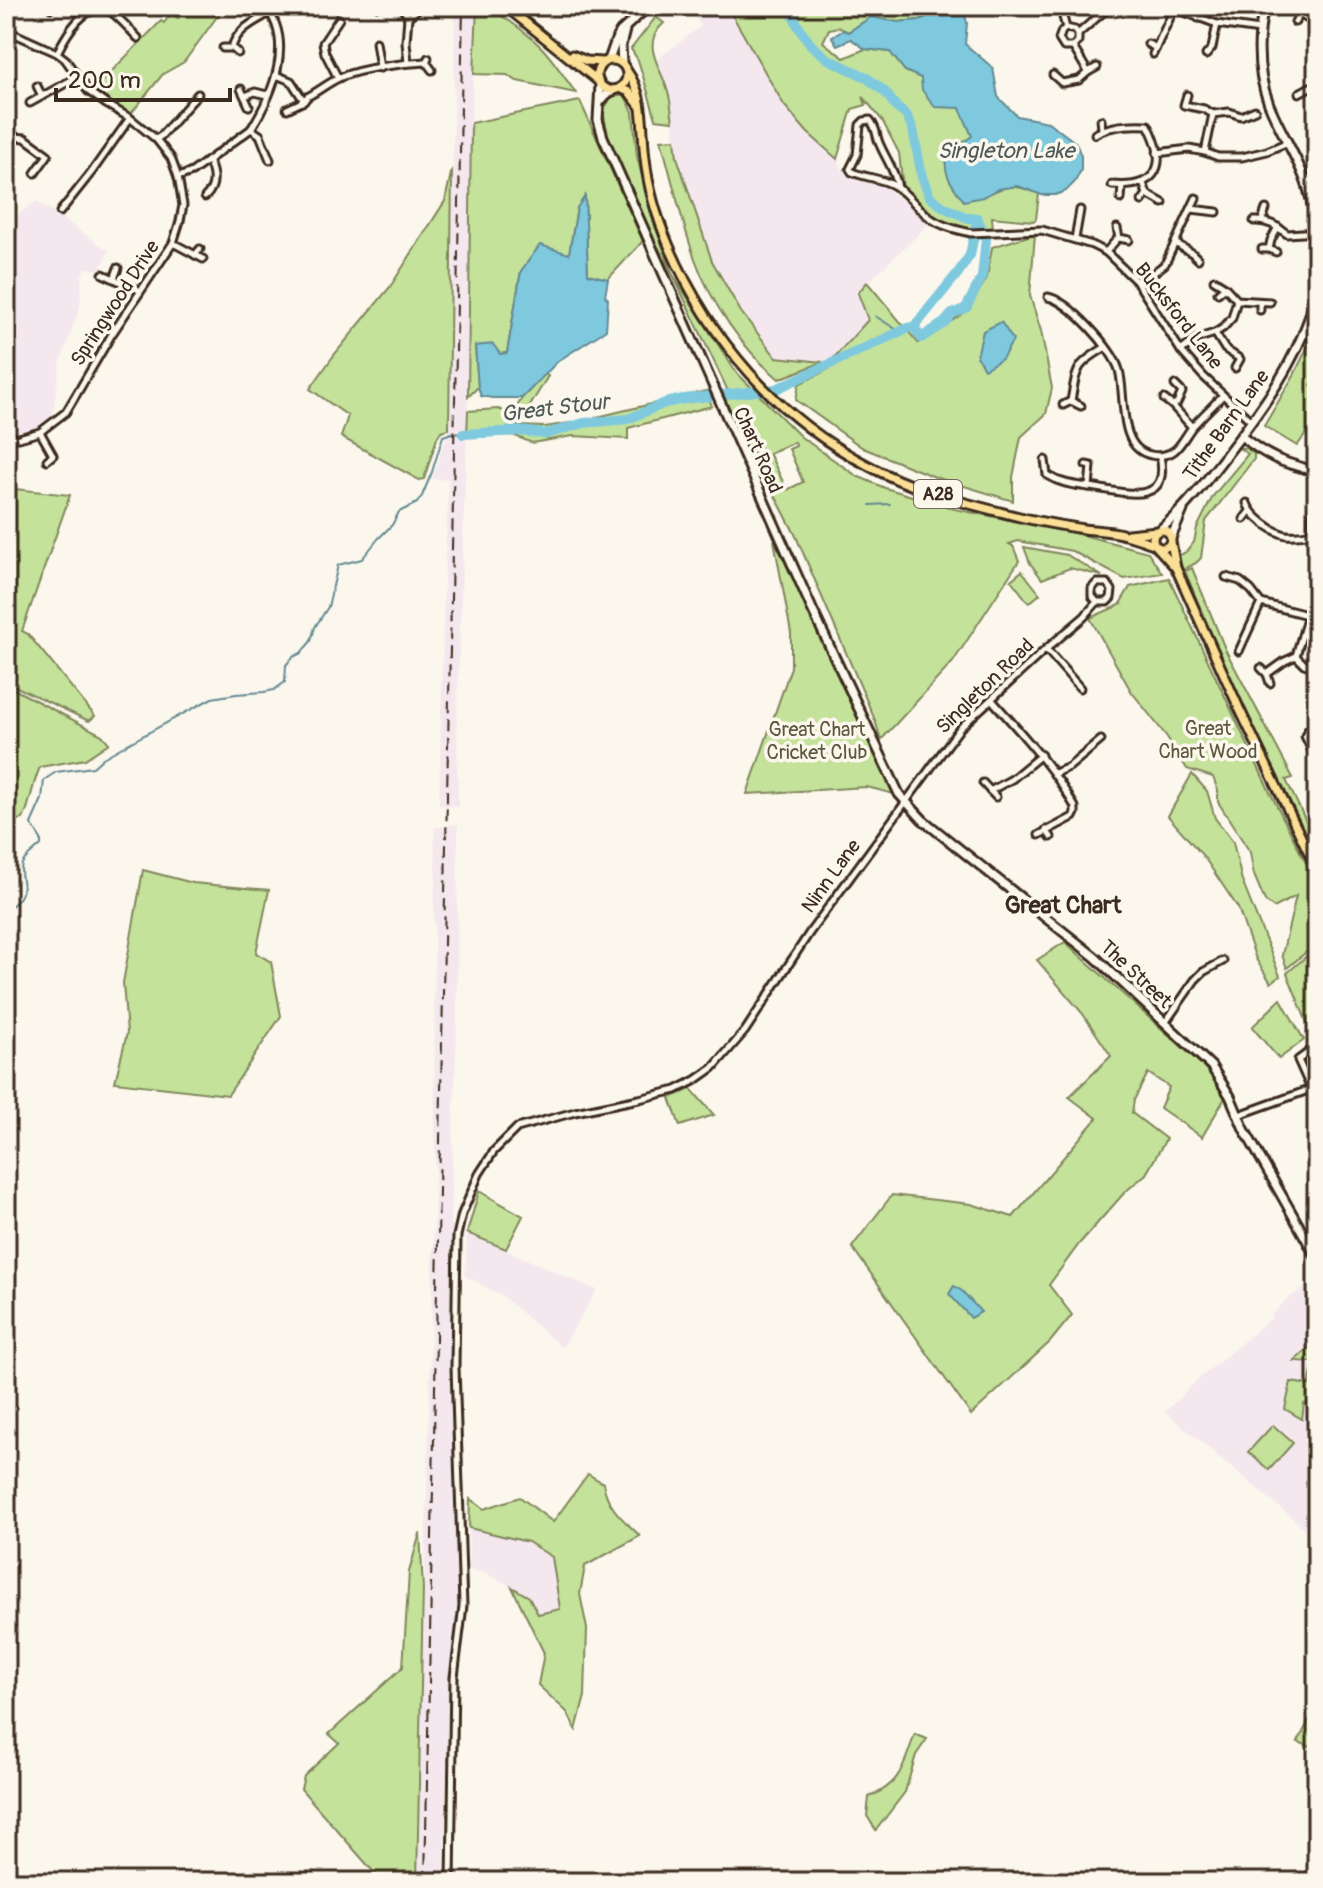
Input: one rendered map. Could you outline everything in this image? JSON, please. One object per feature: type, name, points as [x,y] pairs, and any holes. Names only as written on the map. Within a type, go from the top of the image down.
[{"type":"main road","points":[[505,6],[608,90],[629,92],[641,108]]},
{"type":"main road","points":[[563,51],[587,61],[616,60],[622,63],[627,71],[626,81],[617,89]]},
{"type":"main road","points":[[599,82],[597,70],[606,61]]},
{"type":"main road","name":"A28","points":[[627,71],[636,87],[641,108],[647,176],[667,242],[699,306],[718,334],[773,397],[811,430],[840,449],[869,467],[911,485],[1002,513],[1126,535],[1156,545]]},
{"type":"main road","points":[[1176,568],[1156,545],[1153,535],[1159,530],[1167,530],[1176,568],[1317,870]]},
{"type":"main road","name":"A28","points":[[1126,535],[1159,530]]},
{"type":"main road","points":[[1156,545],[1165,548],[1171,540]]},
{"type":"street","points":[[6,20],[12,6]]},
{"type":"street","points":[[71,6],[80,14]]},
{"type":"street","points":[[178,177],[192,172],[251,129],[276,75],[281,43],[271,12],[265,6]]},
{"type":"street","points":[[401,6],[408,17],[408,63]]},
{"type":"street","points":[[408,17],[422,6],[430,11]]},
{"type":"street","points":[[606,61],[617,37],[630,21],[649,6]]},
{"type":"street","points":[[1063,6],[1066,28]]},
{"type":"street","points":[[1078,34],[1110,6]]},
{"type":"street","points":[[1198,18],[1201,6]]},
{"type":"street","points":[[1254,221],[1262,220],[1287,234],[1317,231],[1306,181],[1268,101],[1264,86],[1260,30],[1264,6]]},
{"type":"street","points":[[1295,22],[1305,6]]},
{"type":"street","points":[[57,53],[80,14],[90,8],[111,11],[138,38]]},
{"type":"street","points":[[1148,44],[1154,51],[1171,8],[1217,24],[1260,30]]},
{"type":"street","points":[[232,48],[240,31],[271,12]]},
{"type":"street","points":[[1301,15],[1308,19]]},
{"type":"street","points":[[338,78],[323,43],[339,19]]},
{"type":"street","points":[[622,63],[621,42],[630,21]]},
{"type":"street","points":[[1206,55],[1212,48],[1217,24]]},
{"type":"street","points":[[1066,28],[1078,34],[1078,41],[1073,47],[1068,48],[1060,43],[1059,34],[1066,28]]},
{"type":"street","name":"Springwood Drive","points":[[6,30],[57,53],[65,59],[88,91],[156,139],[171,158],[183,205],[173,243],[163,259],[139,290],[66,412],[40,432]]},
{"type":"street","points":[[376,42],[380,68]]},
{"type":"street","points":[[1073,47],[1088,72]]},
{"type":"street","points":[[223,48],[232,48],[238,53]]},
{"type":"street","points":[[1212,48],[1219,50]]},
{"type":"street","points":[[287,109],[351,73],[427,60],[432,70]]},
{"type":"street","points":[[1062,83],[1079,80],[1097,67]]},
{"type":"street","points":[[276,75],[291,81],[304,101]]},
{"type":"street","points":[[1053,75],[1062,83]]},
{"type":"street","points":[[30,103],[77,77]]},
{"type":"street","name":"Chart Road","points":[[599,82],[598,120],[603,137],[812,609],[899,794],[906,802]]},
{"type":"street","points":[[1059,91],[1062,83]]},
{"type":"street","points":[[1299,93],[1317,85]]},
{"type":"street","points":[[37,86],[42,96]]},
{"type":"street","points":[[241,89],[249,106]]},
{"type":"street","points":[[598,103],[617,89]]},
{"type":"street","points":[[245,96],[255,92],[267,95]]},
{"type":"street","points":[[156,139],[198,94]]},
{"type":"street","points":[[1187,95],[1184,105],[1213,114],[1229,112],[1241,116],[1255,110]]},
{"type":"street","points":[[1205,152],[1213,114]]},
{"type":"street","points":[[60,212],[130,118]]},
{"type":"street","name":"Bucksford Lane","points":[[898,188],[878,142],[878,132],[870,120],[864,121],[860,125],[857,155],[850,169],[852,172],[898,188],[929,217],[945,226],[979,232],[1035,229],[1075,239],[1106,252],[1137,282],[1181,351],[1252,422]]},
{"type":"street","points":[[1101,120],[1102,129]]},
{"type":"street","points":[[1095,134],[1102,129],[1148,122],[1154,136],[1158,166],[1153,175],[1143,183],[1112,185]]},
{"type":"street","points":[[251,129],[260,135],[270,160]]},
{"type":"street","points":[[6,136],[25,138],[48,155],[35,173]]},
{"type":"street","points":[[1157,153],[1189,149],[1218,157],[1242,157],[1288,142]]},
{"type":"street","points":[[205,197],[211,192],[214,180],[208,160]]},
{"type":"street","points":[[1306,181],[1317,176]]},
{"type":"street","points":[[1143,183],[1147,194],[1163,203]]},
{"type":"street","points":[[1121,199],[1122,186]]},
{"type":"street","points":[[1142,201],[1147,194]]},
{"type":"street","points":[[1137,282],[1165,264],[1196,198]]},
{"type":"street","points":[[1191,209],[1217,212]]},
{"type":"street","points":[[1262,220],[1266,209]]},
{"type":"street","points":[[1075,239],[1080,210]]},
{"type":"street","points":[[1276,252],[1265,249],[1278,227]]},
{"type":"street","points":[[1117,228],[1119,238]]},
{"type":"street","points":[[1119,238],[1129,240]]},
{"type":"street","points":[[1106,252],[1119,238]]},
{"type":"street","points":[[173,243],[203,259]]},
{"type":"street","points":[[1175,243],[1198,259]]},
{"type":"street","points":[[195,255],[200,249]]},
{"type":"street","name":"Tithe Barn Lane","points":[[1159,530],[1184,508],[1276,388],[1306,324],[1317,267]]},
{"type":"street","points":[[114,279],[118,268]]},
{"type":"street","points":[[103,274],[139,290]]},
{"type":"street","points":[[1214,280],[1237,300],[1270,302]]},
{"type":"street","points":[[1218,293],[1225,287]]},
{"type":"street","points":[[1048,297],[1057,299],[1087,325],[1119,368],[1125,419],[1132,442],[1139,450],[1160,456],[1175,450],[1223,395]]},
{"type":"street","points":[[1181,351],[1196,339],[1223,328],[1232,318],[1237,300]]},
{"type":"street","points":[[1260,302],[1260,310]]},
{"type":"street","points":[[1215,333],[1225,349],[1240,359],[1235,368]]},
{"type":"street","points":[[1071,401],[1077,369],[1088,357],[1106,347]]},
{"type":"street","points":[[1172,405],[1177,403],[1182,392],[1175,385]]},
{"type":"street","points":[[1164,399],[1192,427]]},
{"type":"street","points":[[1063,405],[1071,401]]},
{"type":"street","points":[[1071,401],[1081,406]]},
{"type":"street","points":[[6,438],[40,432],[53,457]]},
{"type":"street","points":[[1241,436],[1278,461],[1317,472]]},
{"type":"street","points":[[1045,460],[1045,478],[1058,483],[1135,495],[1156,487],[1162,468],[1160,456]]},
{"type":"street","points":[[1086,465],[1091,466],[1089,487]]},
{"type":"street","points":[[1296,656],[1316,575],[1312,513],[1317,497]]},
{"type":"street","points":[[1247,503],[1250,511],[1280,533],[1312,533]]},
{"type":"street","name":"Tithe Barn Lane","points":[[1171,540],[1184,508]]},
{"type":"street","points":[[1244,519],[1250,511]]},
{"type":"street","points":[[1226,577],[1240,581],[1261,603],[1307,615]]},
{"type":"street","name":"Singleton Road","points":[[1097,583],[1107,583],[1112,590],[1111,598],[1107,602],[1097,602],[1092,596],[1092,588],[1097,583]]},
{"type":"street","name":"Singleton Road","points":[[906,802],[960,728],[1089,613],[1097,602]]},
{"type":"street","points":[[1239,651],[1261,603]]},
{"type":"street","points":[[1046,649],[1080,688]]},
{"type":"street","points":[[1296,656],[1304,664],[1317,668]]},
{"type":"street","points":[[1267,674],[1296,656]]},
{"type":"street","points":[[1261,668],[1270,683]]},
{"type":"street","points":[[992,700],[1055,773],[1073,805],[1075,813],[1070,819],[1039,835]]},
{"type":"street","points":[[1317,725],[1305,736],[1317,761]]},
{"type":"street","points":[[1055,773],[1097,748],[1101,740]]},
{"type":"street","points":[[990,791],[1012,779],[1041,755]]},
{"type":"street","points":[[983,783],[996,797]]},
{"type":"street","name":"Ninn Lane","points":[[451,1882],[454,1677],[463,1606],[455,1367],[456,1239],[462,1214],[479,1174],[494,1151],[517,1128],[564,1114],[676,1090],[713,1068],[745,1031],[810,932],[906,802]]},
{"type":"street","name":"The Street","points":[[906,802],[923,820],[1095,957],[1217,1074],[1244,1129],[1317,1258]]},
{"type":"street","points":[[1046,830],[1051,837]]},
{"type":"street","points":[[1165,1023],[1195,980],[1223,961]]},
{"type":"street","points":[[1239,1115],[1311,1089],[1298,1060],[1309,1052]]},
{"type":"shaded area","points":[[455,6],[477,6],[471,123],[468,397],[457,716],[458,807],[439,805],[449,479],[432,479],[449,429]]},
{"type":"shaded area","points":[[686,6],[727,6],[784,105],[807,132],[837,159],[846,175],[882,184],[930,223],[858,292],[869,320],[830,362],[776,357],[741,312],[712,261],[677,157],[669,91],[656,60],[701,26]]},
{"type":"shaded area","points":[[37,201],[109,251],[99,271],[86,267],[82,274],[80,307],[60,364],[51,416],[23,433],[6,433],[6,233],[19,213]]},
{"type":"shaded area","points":[[458,824],[457,1026],[450,1224],[455,1226],[452,1241],[460,1601],[449,1677],[444,1882],[417,1882],[435,1178],[434,828]]},
{"type":"shaded area","points":[[467,1233],[597,1290],[562,1348],[501,1295],[465,1276]]},
{"type":"shaded area","points":[[1317,1280],[1317,1533],[1310,1533],[1165,1412],[1195,1382],[1271,1318],[1286,1300]]},
{"type":"shaded area","points":[[469,1527],[528,1542],[552,1557],[559,1608],[538,1614],[529,1597],[486,1573],[469,1570]]},
{"type":"green space","points":[[187,6],[224,7],[184,62],[163,74],[130,115],[94,89],[161,21],[164,23],[171,13],[178,18]]},
{"type":"green space","points":[[477,6],[502,16],[536,42],[576,93],[517,81],[507,75],[474,74]]},
{"type":"green space","points":[[727,6],[947,6],[920,20],[898,22],[871,17],[848,32],[839,27],[829,29],[823,42],[844,58],[865,49],[890,52],[905,71],[921,78],[960,108],[973,136],[983,197],[1011,187],[1039,194],[1036,219],[992,217],[993,228],[963,231],[939,219],[903,188],[899,153],[882,120],[863,97],[866,105],[852,109],[837,159],[807,132],[784,105]]},
{"type":"green space","points":[[656,17],[664,23],[653,39],[654,55],[668,93],[673,121],[656,119],[638,60],[631,49]]},
{"type":"green space","points":[[612,96],[625,96],[633,112],[637,156],[653,220],[673,275],[610,144],[603,111]]},
{"type":"green space","points":[[580,101],[643,241],[608,279],[588,275],[585,198],[577,208],[569,255],[521,271],[507,353],[500,354],[475,346],[478,387],[468,397],[471,123]]},
{"type":"green space","points":[[675,139],[677,157],[712,261],[741,312],[776,357],[823,362],[779,379],[753,354],[730,325],[702,276],[685,229],[661,140]]},
{"type":"green space","points":[[452,169],[449,429],[441,431],[424,479],[419,480],[341,437],[348,416],[310,389],[390,287],[445,201]]},
{"type":"green space","points":[[1035,234],[1030,296],[1041,331],[1052,388],[1046,414],[1021,437],[1013,477],[1013,501],[935,477],[863,448],[796,400],[799,384],[831,368],[830,362],[868,320],[858,293],[867,282],[918,343],[970,309],[987,278],[992,247]]},
{"type":"green space","points":[[673,275],[736,372],[801,437],[857,476],[885,488],[959,510],[1067,531],[1148,552],[1162,573],[1124,579],[1072,551],[1018,541],[1009,544],[1013,546],[1019,561],[953,662],[881,740],[795,534],[725,399],[728,391]],"holes":[[[795,442],[796,446],[789,449],[803,482],[787,490],[769,453]]]},
{"type":"green space","points":[[1315,332],[1317,373],[1311,385],[1317,388],[1317,419],[1297,446],[1264,426]]},
{"type":"green space","points":[[545,374],[548,376],[518,426],[545,427],[576,422],[706,391],[712,406],[628,428],[628,439],[573,436],[532,443],[513,435],[467,436],[468,411],[498,409],[510,413]]},
{"type":"green space","points":[[1239,448],[1246,448],[1254,454],[1254,459],[1206,521],[1201,558],[1183,570],[1178,556],[1194,542],[1197,528],[1213,496],[1248,454]]},
{"type":"green space","points":[[6,488],[70,495],[22,631],[28,634],[95,716],[89,721],[6,682]]},
{"type":"green space","name":"Great Chart Cricket Club","points":[[774,540],[824,640],[894,794],[867,787],[747,794],[791,667],[791,633]]},
{"type":"green space","points":[[1024,547],[1067,555],[1102,576],[1070,568],[1042,579],[1030,563]]},
{"type":"green space","points":[[1192,568],[1225,649],[1293,778],[1286,780],[1317,844],[1317,863],[1212,637],[1185,571]]},
{"type":"green space","points":[[1022,571],[1040,594],[1029,603],[1011,580]]},
{"type":"green space","name":"Great Chart Wood","points":[[1169,578],[1317,885],[1317,943],[1287,968],[1282,955],[1296,896],[1274,908],[1265,901],[1254,875],[1250,852],[1218,802],[1213,777],[1187,769],[1167,737],[1131,691],[1090,618],[1122,604],[1130,587]]},
{"type":"green space","points":[[6,685],[102,735],[109,743],[85,759],[40,767],[23,819],[12,821],[6,813]]},
{"type":"green space","name":"Great Chart Wood","points":[[1192,774],[1207,791],[1215,818],[1233,842],[1242,881],[1280,976],[1271,983],[1256,959],[1238,908],[1204,857],[1168,816]]},
{"type":"green space","points":[[143,870],[193,883],[269,890],[256,953],[271,962],[281,1016],[228,1095],[115,1082],[127,1033],[123,983]]},
{"type":"green space","points":[[1065,942],[1203,1066],[1217,1082],[1225,1098],[1202,1137],[1160,1108],[1169,1087],[1148,1073],[1134,1100],[1132,1113],[1166,1139],[1146,1174],[1125,1192],[1079,1244],[1049,1285],[1072,1315],[1050,1342],[971,1415],[852,1247],[892,1195],[971,1204],[1013,1217],[1097,1118],[1069,1097],[1111,1056],[1083,1014],[1037,960]]},
{"type":"green space","points":[[1317,947],[1317,1026],[1310,1030],[1287,973]]},
{"type":"green space","points":[[1281,999],[1304,1040],[1279,1059],[1252,1027]]},
{"type":"green space","points":[[691,1089],[714,1115],[680,1126],[670,1098]]},
{"type":"green space","points":[[479,1191],[523,1216],[506,1249],[467,1233]]},
{"type":"green space","points":[[1317,1329],[1317,1420],[1316,1403],[1304,1404],[1302,1419],[1285,1409],[1291,1382],[1309,1385],[1314,1362],[1294,1361],[1309,1348],[1310,1334]]},
{"type":"green space","points":[[1273,1425],[1293,1443],[1269,1470],[1248,1452]]},
{"type":"green space","points":[[588,1474],[603,1483],[612,1506],[640,1536],[585,1566],[580,1594],[587,1629],[585,1696],[576,1730],[567,1712],[538,1685],[544,1653],[512,1587],[529,1597],[538,1614],[560,1609],[552,1557],[528,1542],[469,1528],[470,1499],[484,1509],[520,1497],[553,1522]]},
{"type":"green space","points":[[420,1533],[423,1589],[417,1882],[379,1882],[378,1877],[301,1789],[304,1776],[339,1743],[329,1734],[403,1667],[409,1572]]},
{"type":"green space","points":[[1317,1705],[1317,1749],[1298,1742]]},
{"type":"green space","points":[[915,1734],[927,1739],[916,1755],[905,1792],[876,1830],[867,1816],[869,1797],[895,1780]]},
{"type":"water","name":"Singleton Lake","points":[[947,6],[964,10],[967,23],[965,44],[993,68],[998,97],[1017,116],[1048,122],[1076,143],[1081,156],[1081,170],[1066,191],[1042,195],[1018,186],[998,189],[983,197],[964,201],[949,178],[946,165],[950,152],[972,136],[960,108],[935,107],[922,90],[921,78],[905,71],[890,52],[865,49],[851,39],[837,45],[832,37],[844,30],[848,32],[871,17],[898,22],[920,20]]},
{"type":"water","points":[[585,196],[588,274],[608,279],[606,330],[558,361],[522,398],[481,396],[475,346],[493,344],[500,354],[507,353],[521,271],[540,245],[569,254],[577,208]]},
{"type":"water","points":[[1001,322],[1013,340],[1002,359],[984,369],[977,356],[983,331]]},
{"type":"water","points":[[954,1286],[981,1312],[971,1318],[949,1294]]},
{"type":"waterway","name":"Great Stour","points":[[463,434],[520,431],[546,434],[584,423],[628,419],[665,403],[684,399],[776,389],[908,328],[914,327],[921,338],[952,314],[966,308],[982,277],[986,239],[977,218],[968,218],[945,208],[930,197],[907,116],[866,77],[828,59],[811,45],[789,6]]},
{"type":"waterway","points":[[914,327],[970,255],[976,225]]},
{"type":"waterway","points":[[875,316],[899,331],[908,328]]},
{"type":"waterway","name":"Great Stour","points":[[6,912],[22,893],[22,864],[41,845],[41,839],[31,824],[42,799],[44,780],[56,772],[93,767],[103,758],[212,698],[274,690],[285,682],[286,665],[311,641],[315,627],[328,607],[338,565],[362,559],[392,525],[399,512],[417,503],[432,472],[443,436],[463,434]]},
{"type":"waterway","points":[[870,505],[890,504]]},
{"type":"railway","points":[[425,1882],[463,6]]},
{"type":"district","name":"Great Chart","points":[[1063,905]]}]
